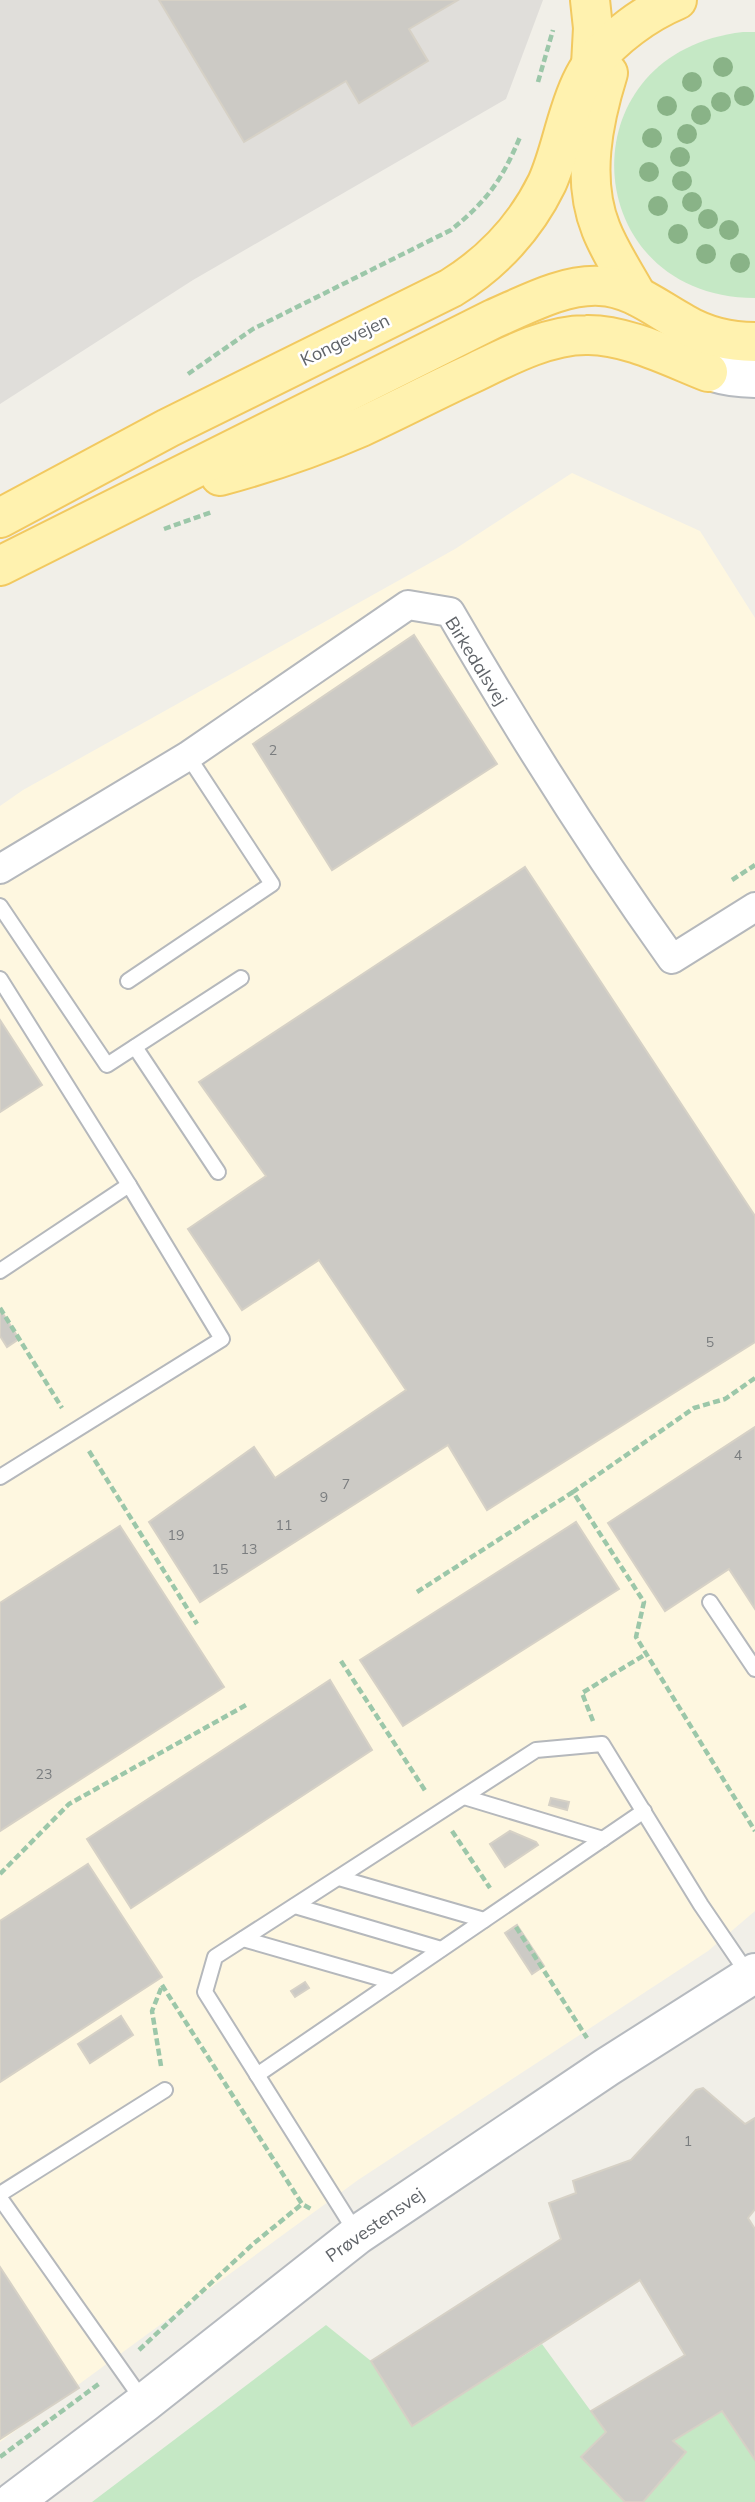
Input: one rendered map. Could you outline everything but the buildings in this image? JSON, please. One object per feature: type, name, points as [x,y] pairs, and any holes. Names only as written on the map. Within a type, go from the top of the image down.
[{"type":"main road","points":[[590,0],[593,28],[591,65]]},
{"type":"main road","points":[[591,65],[624,16],[677,0]]},
{"type":"main road","points":[[624,16],[596,118],[591,174],[593,199],[601,230],[637,296]]},
{"type":"main road","name":"Kongevejen","points":[[0,518],[157,434],[451,288],[475,273],[511,238],[547,183],[570,111],[591,65]]},
{"type":"main road","points":[[0,566],[493,319],[568,289],[601,286],[637,296],[702,332],[739,342],[755,342]]},
{"type":"main road","points":[[137,499],[280,459],[360,427],[514,353],[584,334],[622,340],[708,372]]},
{"type":"street","points":[[637,296],[683,355],[708,372],[755,378]]},
{"type":"street","name":"Birkedalsvej","points":[[0,869],[188,755],[408,605],[450,612],[510,715],[608,870],[672,959],[755,907]]},
{"type":"street","name":"Prøvestensvej","points":[[13,2502],[144,2403],[357,2235],[607,2067],[753,1978]]},
{"type":"lane","points":[[128,981],[272,884],[188,755]]},
{"type":"lane","points":[[0,906],[107,1065],[241,978]]},
{"type":"lane","points":[[0,979],[222,1339],[0,1477]]},
{"type":"lane","points":[[135,1047],[218,1172]]},
{"type":"lane","points":[[0,1271],[129,1185]]},
{"type":"lane","points":[[710,1602],[755,1669]]},
{"type":"lane","points":[[357,2235],[205,1992],[215,1957],[536,1750],[602,1744],[701,1905],[753,1978]]},
{"type":"lane","points":[[464,1797],[603,1839]]},
{"type":"lane","points":[[257,2075],[644,1811]]},
{"type":"lane","points":[[339,1878],[484,1920]]},
{"type":"lane","points":[[295,1906],[441,1949]]},
{"type":"lane","points":[[243,1939],[393,1982]]},
{"type":"lane","points":[[144,2403],[0,2196],[165,2090]]},
{"type":"path","points":[[537,85],[555,25]]},
{"type":"path","points":[[253,328],[451,230],[475,210],[494,188],[507,169],[522,133]]},
{"type":"path","points":[[0,1308],[197,1624]]},
{"type":"path","points":[[417,1592],[572,1492],[694,1408],[725,1399],[755,1378]]},
{"type":"path","points":[[572,1492],[644,1602],[636,1637],[755,1831]]},
{"type":"path","points":[[602,1744],[582,1693],[646,1654]]},
{"type":"path","points":[[341,1661],[607,2067]]},
{"type":"path","points":[[0,1874],[69,1804],[246,1705]]},
{"type":"path","points":[[162,1985],[152,2011],[165,2090]]},
{"type":"path","points":[[0,2458],[120,2368],[253,2244],[302,2204]]},
{"type":"shaded area","points":[[0,0],[543,0],[506,99],[193,280],[0,404]]},
{"type":"shaded area","points":[[572,473],[700,531],[755,618],[755,1911],[708,1951],[358,2180],[0,2442],[0,806],[23,790],[455,549]]},
{"type":"green space","points":[[743,32],[755,32],[755,298],[696,287],[653,259],[625,219],[614,173],[620,125],[643,82],[684,49]]},
{"type":"green space","points":[[326,2325],[371,2361],[412,2426],[542,2344],[606,2432],[581,2457],[625,2502],[92,2502]]},
{"type":"green space","points":[[722,2411],[755,2460],[755,2502],[643,2502],[686,2452],[673,2441]]}]
